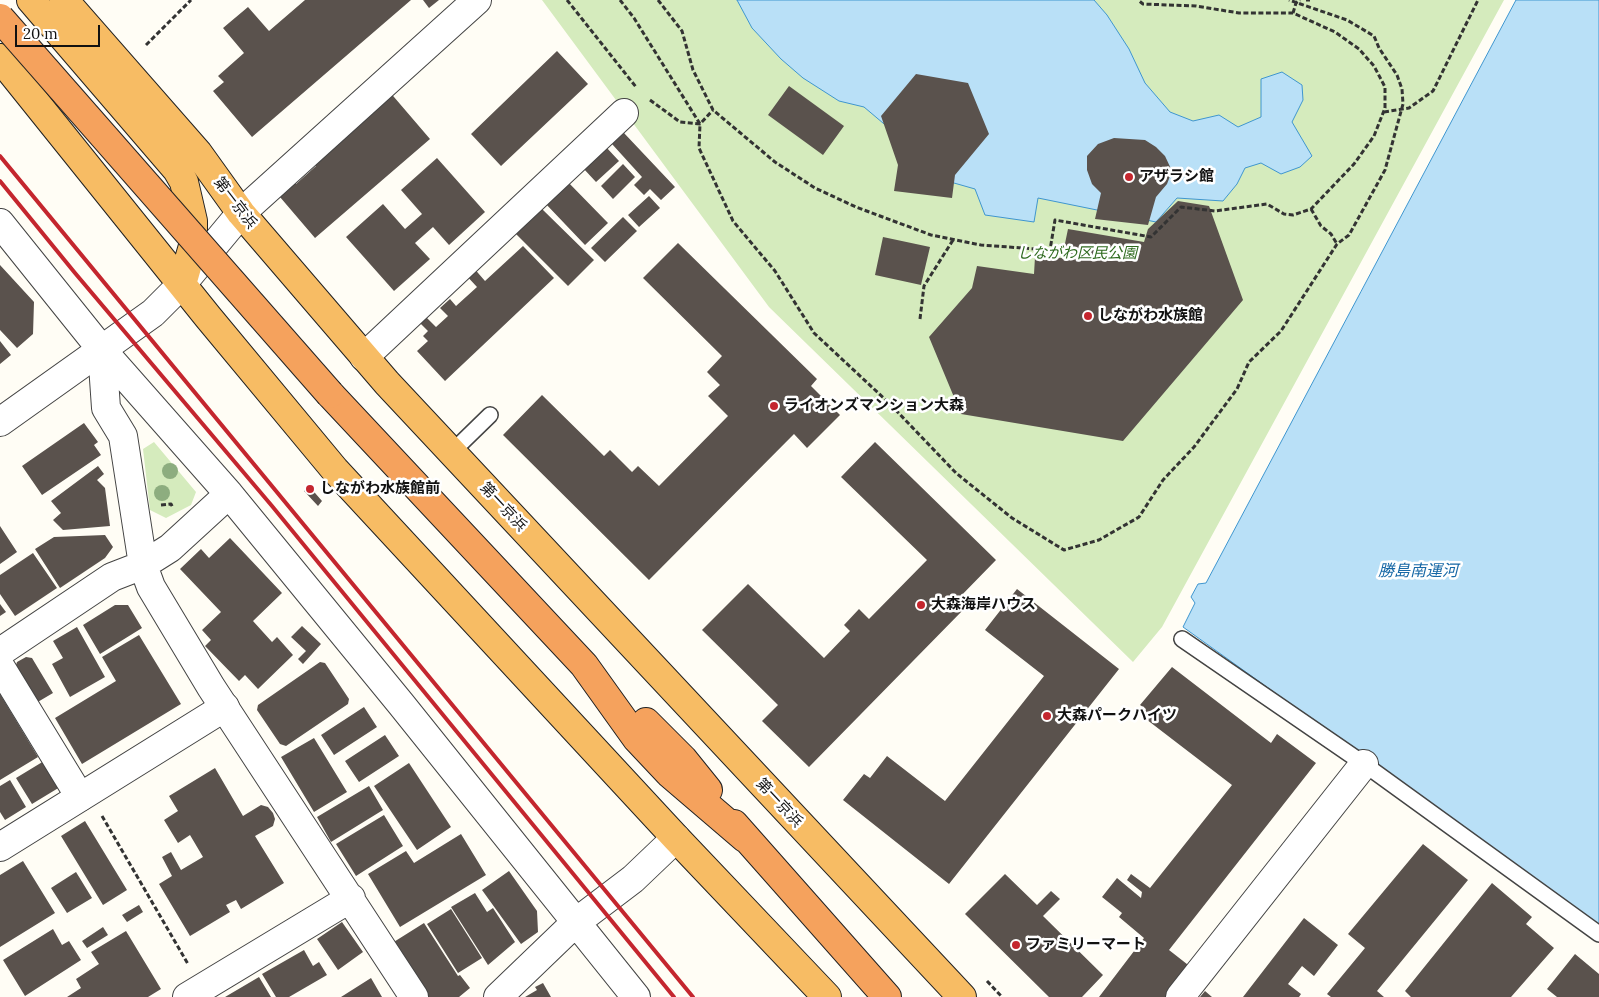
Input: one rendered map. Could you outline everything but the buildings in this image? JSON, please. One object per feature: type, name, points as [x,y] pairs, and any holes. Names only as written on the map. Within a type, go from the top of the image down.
[{"type":"highway","points":[[31,0],[177,170],[184,182],[193,221],[193,246],[182,284]]},
{"type":"highway","name":"第一京浜","points":[[64,0],[198,153],[241,213],[364,356],[962,997]]},
{"type":"highway","points":[[0,18],[330,394],[584,665],[683,759],[744,838],[887,997]]},
{"type":"highway","points":[[0,58],[330,464],[676,838],[827,997]]},
{"type":"street","points":[[0,422],[153,313],[182,284],[241,213],[477,0]]},
{"type":"street","points":[[364,356],[632,102]]},
{"type":"street","points":[[0,223],[102,350],[229,494],[401,704],[636,997]]},
{"type":"street","points":[[102,350],[106,408],[123,436],[143,565],[151,588],[210,687],[351,898],[414,997]]},
{"type":"street","points":[[0,652],[112,577],[143,565],[170,548],[229,494]]},
{"type":"street","points":[[0,666],[84,795]]},
{"type":"street","points":[[0,847],[225,707]]},
{"type":"street","points":[[1180,997],[1364,764]]},
{"type":"street","points":[[498,997],[575,923],[633,880],[676,838]]},
{"type":"street","points":[[194,992],[351,898]]},
{"type":"lane","points":[[452,452],[490,415]]},
{"type":"lane","points":[[1182,639],[1364,764],[1599,934]]},
{"type":"path","points":[[146,45],[191,0]]},
{"type":"path","points":[[567,0],[632,102]]},
{"type":"path","points":[[620,0],[634,18],[700,124],[699,148],[733,221],[775,271],[814,333],[889,402],[956,473],[1012,518],[1064,550],[1099,540],[1139,517],[1163,480],[1194,447],[1237,389],[1249,362],[1281,330],[1337,244],[1349,235],[1385,170],[1401,109],[1402,89],[1397,75],[1379,48],[1374,36],[1347,20],[1289,0]]},
{"type":"path","points":[[658,0],[682,32],[693,70],[713,110],[775,162],[815,188],[856,207],[930,235],[953,240],[981,245],[1050,250],[1055,220],[1150,237],[1181,207],[1215,211],[1267,204],[1284,214],[1293,214],[1311,209],[1354,164],[1374,136],[1384,112],[1385,87],[1374,66],[1360,49],[1335,32],[1293,13],[1239,14],[1196,6],[1143,4],[1138,0]]},
{"type":"path","points":[[1293,13],[1296,3],[1300,0]]},
{"type":"path","points":[[1384,112],[1409,108],[1434,91],[1478,0]]},
{"type":"path","points":[[646,97],[680,122],[700,124]]},
{"type":"path","points":[[700,124],[713,110]]},
{"type":"path","points":[[1311,209],[1321,226],[1331,234],[1337,244]]},
{"type":"path","points":[[920,319],[924,286],[953,240]]},
{"type":"path","points":[[84,795],[194,992]]},
{"type":"path","points":[[986,979],[1002,997]]},
{"type":"green space","name":"しながわ区民公園","points":[[542,0],[1504,0],[1162,627],[1133,662],[769,307]]},
{"type":"green space","points":[[154,442],[196,492],[191,505],[166,518],[150,510],[143,449]]},
{"type":"water","points":[[737,0],[1094,0],[1107,15],[1129,49],[1145,83],[1170,112],[1193,121],[1219,115],[1238,127],[1261,117],[1261,79],[1282,72],[1302,85],[1303,100],[1292,122],[1312,156],[1300,167],[1281,174],[1261,163],[1245,168],[1237,184],[1223,201],[1177,198],[1156,222],[1038,198],[1034,222],[985,215],[975,189],[954,183],[864,107],[839,101],[803,78],[781,59],[752,28]]},
{"type":"water","name":"勝島南運河","points":[[1516,0],[1599,0],[1599,925],[1183,627],[1195,603],[1191,597],[1198,584],[1206,583]]},
{"type":"railway","points":[[0,156],[693,997]]},
{"type":"railway","points":[[0,181],[75,273],[272,506],[674,997]]},
{"type":"place","name":"アザラシ館","points":[[1129,177]]},
{"type":"place","name":"しながわ水族館","points":[[1088,316]]},
{"type":"place","name":"ライオンズマンション大森","points":[[774,406]]},
{"type":"place","name":"しながわ水族館前","points":[[310,489]]},
{"type":"place","name":"大森海岸ハウス","points":[[921,605]]},
{"type":"place","name":"大森パークハイツ","points":[[1047,716]]},
{"type":"place","name":"ファミリーマート","points":[[1016,945]]}]
